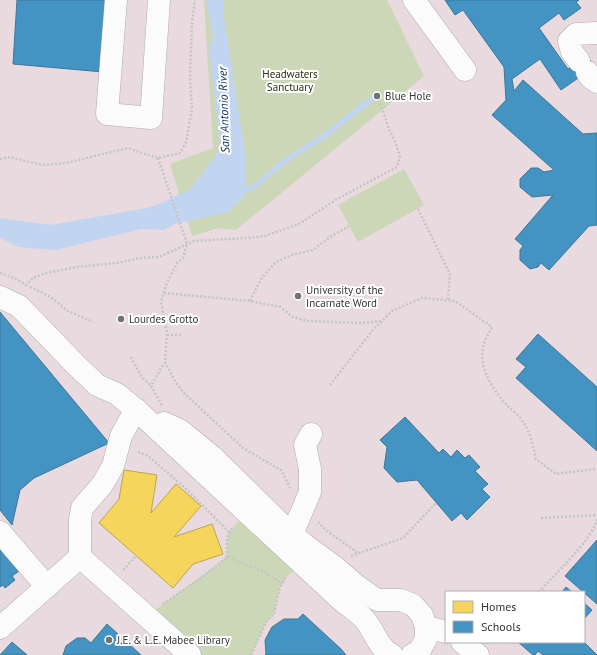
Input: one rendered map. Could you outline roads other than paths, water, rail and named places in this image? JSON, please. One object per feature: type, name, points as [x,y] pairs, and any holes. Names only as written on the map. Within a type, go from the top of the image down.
[{"type":"street","points":[[116,0],[107,114],[151,118],[159,0]]},
{"type":"street","points":[[414,0],[465,70]]},
{"type":"street","points":[[588,72],[572,52],[569,41],[576,34],[597,33]]},
{"type":"street","points":[[0,297],[19,306],[97,385],[117,394],[145,415],[249,515],[287,540],[305,546],[330,563],[357,586],[377,600],[402,600],[413,605],[436,629],[426,639],[420,650],[412,655]]},
{"type":"street","points":[[0,628],[80,557],[80,520],[82,508],[106,479],[113,466],[121,436],[145,415]]},
{"type":"street","points":[[145,415],[181,431],[214,458],[287,540],[302,564],[340,599],[365,619],[386,652],[392,655]]},
{"type":"street","points":[[287,540],[310,492],[310,469],[305,445],[311,434]]},
{"type":"street","points":[[0,532],[47,587]]},
{"type":"street","points":[[80,557],[190,655]]},
{"type":"street","points":[[463,643],[478,655]]},
{"type":"water","name":"San Antonio River","points":[[206,0],[224,0],[224,18],[246,160],[246,186],[244,197],[228,212],[175,224],[164,230],[141,229],[56,250],[19,247],[0,238],[0,218],[50,225],[147,208],[164,202],[190,189],[219,151],[219,133],[209,49],[213,36]]},
{"type":"waterway","points":[[239,193],[255,186],[286,160],[324,136],[377,96]]},
{"type":"place","name":"Blue Hole","points":[[377,96]]},
{"type":"place","name":"University of the Incarnate Word","points":[[298,296]]},
{"type":"place","name":"Lourdes Grotto","points":[[121,319]]},
{"type":"place","name":"J.E. & L.E. Mabee Library","points":[[109,640]]},
{"type":"park label","name":"Headwaters Sanctuary","points":[[290,80]]}]
